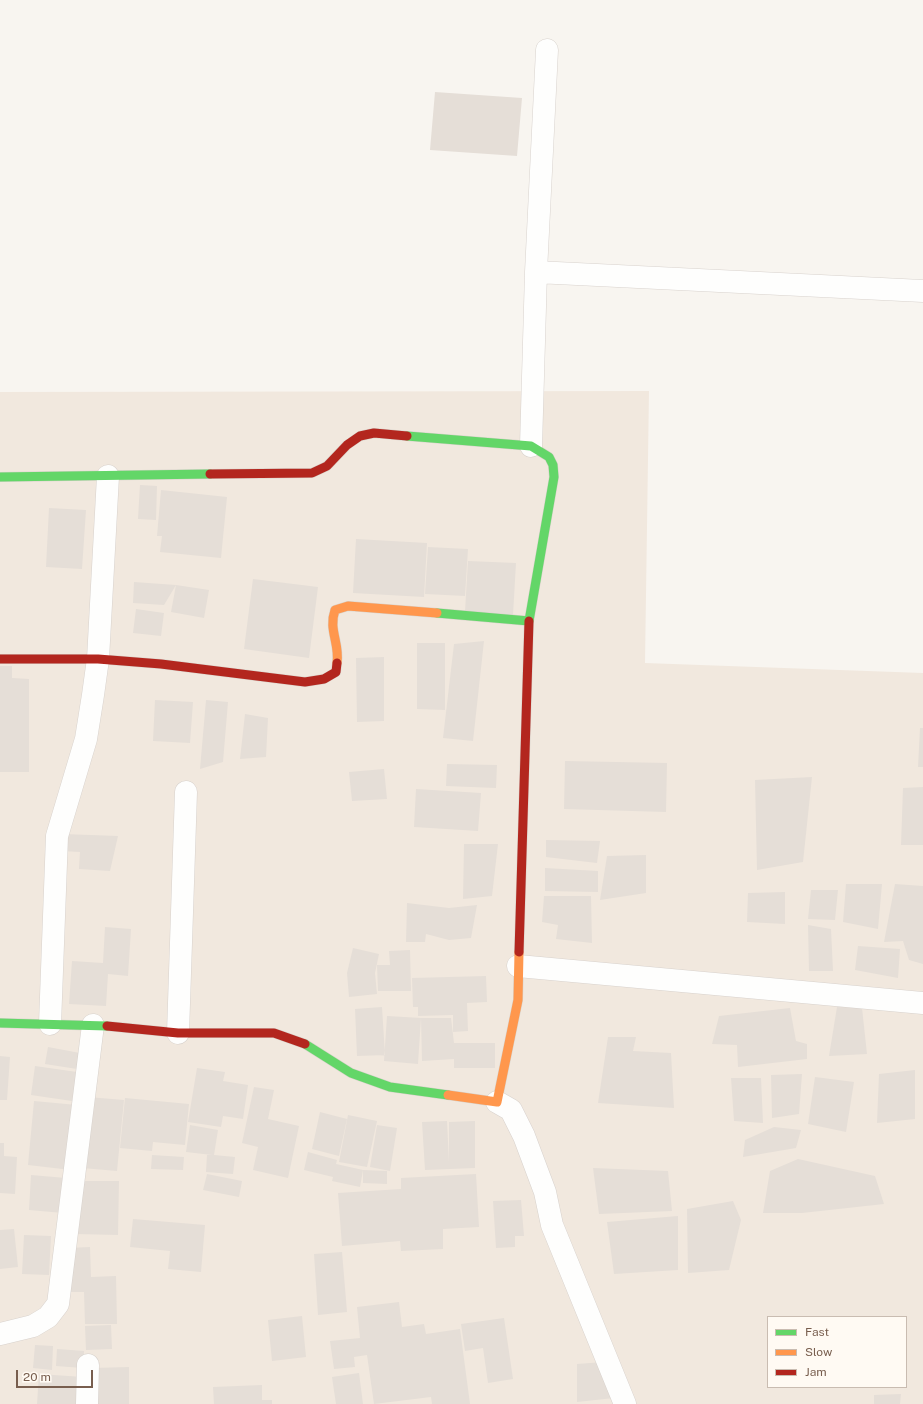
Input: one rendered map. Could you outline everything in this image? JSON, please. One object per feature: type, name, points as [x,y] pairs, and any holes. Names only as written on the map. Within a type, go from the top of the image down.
[{"type":"street","points":[[531,446],[536,272],[547,50]]},
{"type":"street","points":[[536,272],[923,291]]},
{"type":"street","points":[[0,477],[312,473],[326,468],[352,440],[360,436],[374,433],[531,446],[547,454],[551,458],[554,477],[528,622],[518,1000],[497,1102]]},
{"type":"street","points":[[50,1024],[57,836],[86,739],[98,659],[108,476]]},
{"type":"street","points":[[0,659],[98,659],[161,664],[305,682],[324,679],[336,672],[338,656],[331,621],[335,610],[348,606],[528,622]]},
{"type":"street","points":[[178,1033],[186,792]]},
{"type":"street","points":[[518,966],[923,1003]]},
{"type":"street","points":[[0,1023],[93,1025],[178,1033],[274,1033],[304,1043],[351,1073],[390,1087],[497,1102],[511,1110],[524,1136],[545,1192],[552,1225],[625,1404]]},
{"type":"street","points":[[0,1334],[33,1326],[48,1317],[58,1304],[93,1025]]},
{"type":"street","points":[[87,1404],[88,1365]]},
{"type":"shaded area","points":[[649,391],[645,663],[923,673],[923,1404],[0,1404],[0,392]]},
{"type":"building","points":[[435,92],[522,98],[517,156],[430,150]]},
{"type":"building","points":[[140,485],[157,486],[156,520],[138,519]]},
{"type":"building","points":[[161,490],[227,497],[221,558],[160,552],[162,536],[157,536]]},
{"type":"building","points":[[49,508],[86,510],[82,569],[46,567]]},
{"type":"building","points":[[356,539],[427,543],[424,597],[353,593]]},
{"type":"building","points":[[428,547],[468,549],[465,596],[425,594]]},
{"type":"building","points":[[468,561],[516,563],[513,615],[465,612]]},
{"type":"building","points":[[253,579],[318,587],[309,658],[244,649]]},
{"type":"building","points":[[134,582],[176,585],[164,605],[133,603]]},
{"type":"building","points":[[176,585],[209,590],[204,618],[171,612]]},
{"type":"building","points":[[136,609],[164,613],[161,636],[133,633]]},
{"type":"building","points":[[484,641],[473,741],[443,738],[454,644]]},
{"type":"building","points":[[417,643],[445,643],[445,710],[417,709]]},
{"type":"building","points":[[384,657],[384,721],[357,722],[356,658]]},
{"type":"building","points":[[0,666],[12,666],[12,678],[29,679],[29,772],[0,772]]},
{"type":"building","points":[[155,700],[193,702],[190,743],[153,741]]},
{"type":"building","points":[[206,700],[228,702],[223,762],[200,769]]},
{"type":"building","points":[[245,714],[268,718],[266,757],[240,759]]},
{"type":"building","points":[[920,728],[923,728],[923,767],[918,767]]},
{"type":"building","points":[[565,761],[667,763],[666,812],[564,809]]},
{"type":"building","points":[[447,764],[497,765],[496,788],[446,786]]},
{"type":"building","points":[[384,769],[387,799],[352,801],[349,772]]},
{"type":"building","points":[[812,777],[803,862],[757,870],[755,780]]},
{"type":"building","points":[[923,787],[923,845],[901,845],[903,788]]},
{"type":"building","points":[[416,789],[481,793],[478,831],[414,827]]},
{"type":"building","points":[[63,834],[118,836],[110,871],[79,869],[80,852],[61,851]]},
{"type":"building","points":[[546,840],[600,841],[597,863],[546,857]]},
{"type":"building","points":[[464,844],[498,844],[492,896],[463,899]]},
{"type":"building","points":[[646,855],[646,893],[600,900],[607,856]]},
{"type":"building","points":[[545,868],[598,871],[598,892],[545,891]]},
{"type":"building","points":[[846,884],[882,884],[878,929],[843,922]]},
{"type":"building","points":[[895,884],[923,886],[923,964],[909,960],[903,941],[884,942]]},
{"type":"building","points":[[811,890],[838,890],[835,920],[808,919]]},
{"type":"building","points":[[785,892],[785,924],[747,922],[748,893]]},
{"type":"building","points":[[544,896],[591,896],[592,943],[556,939],[558,925],[542,922]]},
{"type":"building","points":[[407,903],[449,908],[477,905],[471,938],[449,940],[426,934],[425,942],[406,942]]},
{"type":"building","points":[[808,925],[831,929],[833,971],[809,971]]},
{"type":"building","points":[[105,927],[131,929],[128,976],[108,974],[106,1006],[69,1004],[72,961],[103,963]]},
{"type":"building","points":[[858,946],[900,949],[898,978],[855,970]]},
{"type":"building","points":[[353,948],[379,954],[375,973],[377,994],[349,997],[347,973]]},
{"type":"building","points":[[410,950],[411,991],[378,991],[377,965],[390,965],[389,951]]},
{"type":"building","points":[[486,976],[487,1002],[467,1003],[468,1031],[453,1032],[453,1015],[418,1016],[418,1007],[413,1007],[412,978]]},
{"type":"building","points":[[382,1007],[385,1055],[357,1056],[355,1009]]},
{"type":"building","points":[[837,1007],[862,1008],[867,1054],[829,1056]]},
{"type":"building","points":[[790,1008],[796,1041],[807,1044],[807,1059],[738,1067],[737,1045],[712,1044],[719,1016]]},
{"type":"building","points":[[387,1016],[421,1018],[418,1064],[384,1061]]},
{"type":"building","points":[[421,1018],[451,1018],[454,1043],[495,1043],[495,1068],[454,1068],[454,1059],[422,1061]]},
{"type":"building","points":[[608,1037],[636,1037],[633,1051],[671,1053],[674,1108],[598,1103]]},
{"type":"building","points":[[48,1047],[80,1053],[77,1069],[45,1064]]},
{"type":"building","points":[[0,1056],[10,1057],[7,1100],[0,1100]]},
{"type":"building","points":[[35,1066],[77,1072],[72,1101],[31,1095]]},
{"type":"building","points":[[197,1068],[225,1072],[223,1081],[248,1085],[243,1119],[223,1116],[221,1127],[188,1122]]},
{"type":"building","points":[[915,1070],[915,1119],[877,1123],[879,1074]]},
{"type":"building","points":[[802,1074],[799,1114],[772,1118],[771,1075]]},
{"type":"building","points":[[815,1077],[854,1082],[846,1132],[808,1124]]},
{"type":"building","points":[[731,1078],[761,1078],[763,1123],[734,1121]]},
{"type":"building","points":[[254,1087],[274,1090],[268,1119],[299,1126],[288,1178],[253,1170],[258,1147],[242,1143]]},
{"type":"building","points":[[88,1097],[124,1100],[117,1171],[82,1168]]},
{"type":"building","points":[[125,1098],[189,1104],[185,1145],[153,1142],[152,1151],[120,1148]]},
{"type":"building","points":[[34,1101],[77,1105],[71,1170],[28,1165]]},
{"type":"building","points":[[320,1112],[347,1119],[339,1156],[312,1149]]},
{"type":"building","points":[[348,1115],[377,1121],[367,1167],[339,1162]]},
{"type":"building","points":[[447,1121],[449,1162],[449,1122],[475,1121],[475,1168],[425,1170],[422,1122]]},
{"type":"building","points":[[190,1125],[218,1130],[214,1155],[235,1157],[233,1174],[206,1172],[207,1155],[212,1155],[186,1152]]},
{"type":"building","points":[[377,1125],[397,1128],[390,1171],[370,1167]]},
{"type":"building","points":[[774,1127],[801,1130],[796,1148],[743,1157],[745,1140]]},
{"type":"building","points":[[0,1143],[4,1143],[4,1156],[17,1157],[15,1194],[0,1193]]},
{"type":"building","points":[[308,1152],[337,1160],[336,1164],[363,1170],[360,1187],[332,1181],[333,1177],[304,1170]]},
{"type":"building","points":[[152,1155],[184,1157],[183,1170],[151,1169]]},
{"type":"building","points":[[798,1159],[875,1176],[884,1204],[802,1213],[763,1213],[770,1171]]},
{"type":"building","points":[[593,1168],[668,1171],[672,1211],[599,1214]]},
{"type":"building","points":[[363,1170],[387,1171],[387,1184],[363,1183]]},
{"type":"building","points":[[207,1174],[242,1181],[239,1197],[203,1190]]},
{"type":"building","points":[[476,1174],[479,1227],[443,1229],[443,1249],[401,1251],[400,1241],[342,1246],[338,1193],[401,1189],[401,1178]]},
{"type":"building","points":[[31,1175],[66,1178],[63,1213],[29,1210]]},
{"type":"building","points":[[77,1181],[119,1181],[118,1235],[75,1234]]},
{"type":"building","points":[[521,1200],[524,1236],[515,1236],[515,1247],[496,1248],[493,1201]]},
{"type":"building","points":[[733,1201],[741,1220],[729,1270],[688,1273],[687,1209]]},
{"type":"building","points":[[678,1216],[678,1270],[614,1274],[607,1222]]},
{"type":"building","points":[[133,1219],[205,1225],[201,1272],[168,1269],[170,1251],[130,1247]]},
{"type":"building","points":[[14,1229],[18,1267],[0,1269],[0,1230]]},
{"type":"building","points":[[24,1235],[51,1236],[49,1275],[22,1274]]},
{"type":"building","points":[[90,1247],[91,1277],[116,1276],[117,1324],[85,1324],[84,1292],[68,1292],[68,1248]]},
{"type":"building","points":[[342,1252],[347,1312],[318,1315],[314,1254]]},
{"type":"building","points":[[399,1302],[402,1327],[424,1324],[426,1334],[460,1329],[470,1404],[432,1404],[431,1397],[374,1404],[367,1355],[354,1357],[355,1367],[334,1369],[330,1341],[360,1338],[357,1307]]},
{"type":"building","points":[[302,1316],[306,1357],[272,1361],[268,1320]]},
{"type":"building","points":[[504,1318],[513,1379],[488,1383],[483,1348],[465,1351],[461,1324]]},
{"type":"building","points":[[111,1325],[112,1349],[86,1350],[85,1326]]},
{"type":"building","points":[[35,1345],[53,1346],[52,1370],[33,1368]]},
{"type":"building","points":[[57,1349],[84,1351],[83,1368],[56,1366]]},
{"type":"building","points":[[604,1362],[614,1398],[577,1402],[577,1364]]},
{"type":"building","points":[[129,1367],[129,1404],[93,1404],[93,1368]]},
{"type":"building","points":[[359,1373],[363,1404],[336,1404],[332,1377]]},
{"type":"building","points":[[39,1374],[83,1377],[81,1404],[37,1404]]},
{"type":"building","points":[[262,1385],[262,1400],[272,1400],[272,1404],[214,1404],[213,1387]]},
{"type":"building","points":[[901,1394],[900,1404],[874,1404],[874,1395]]},
{"type":"traffic: fast","points":[[407,436],[531,446],[549,457],[553,465],[554,477],[529,621]]},
{"type":"traffic: fast","points":[[0,477],[210,474]]},
{"type":"traffic: fast","points":[[437,613],[529,621]]},
{"type":"traffic: fast","points":[[0,1023],[107,1026]]},
{"type":"traffic: fast","points":[[305,1044],[351,1073],[390,1087],[448,1095]]},
{"type":"traffic: slow","points":[[337,663],[337,649],[333,630],[333,617],[335,610],[348,606],[437,613]]},
{"type":"traffic: slow","points":[[448,1095],[497,1102],[518,1000],[519,952]]},
{"type":"traffic: jam","points":[[210,474],[312,473],[327,466],[347,445],[360,436],[374,433],[407,436]]},
{"type":"traffic: jam","points":[[519,952],[529,621]]},
{"type":"traffic: jam","points":[[0,659],[98,659],[161,664],[305,682],[324,679],[336,672],[337,663]]},
{"type":"traffic: jam","points":[[107,1026],[178,1033],[274,1033],[305,1044]]}]
